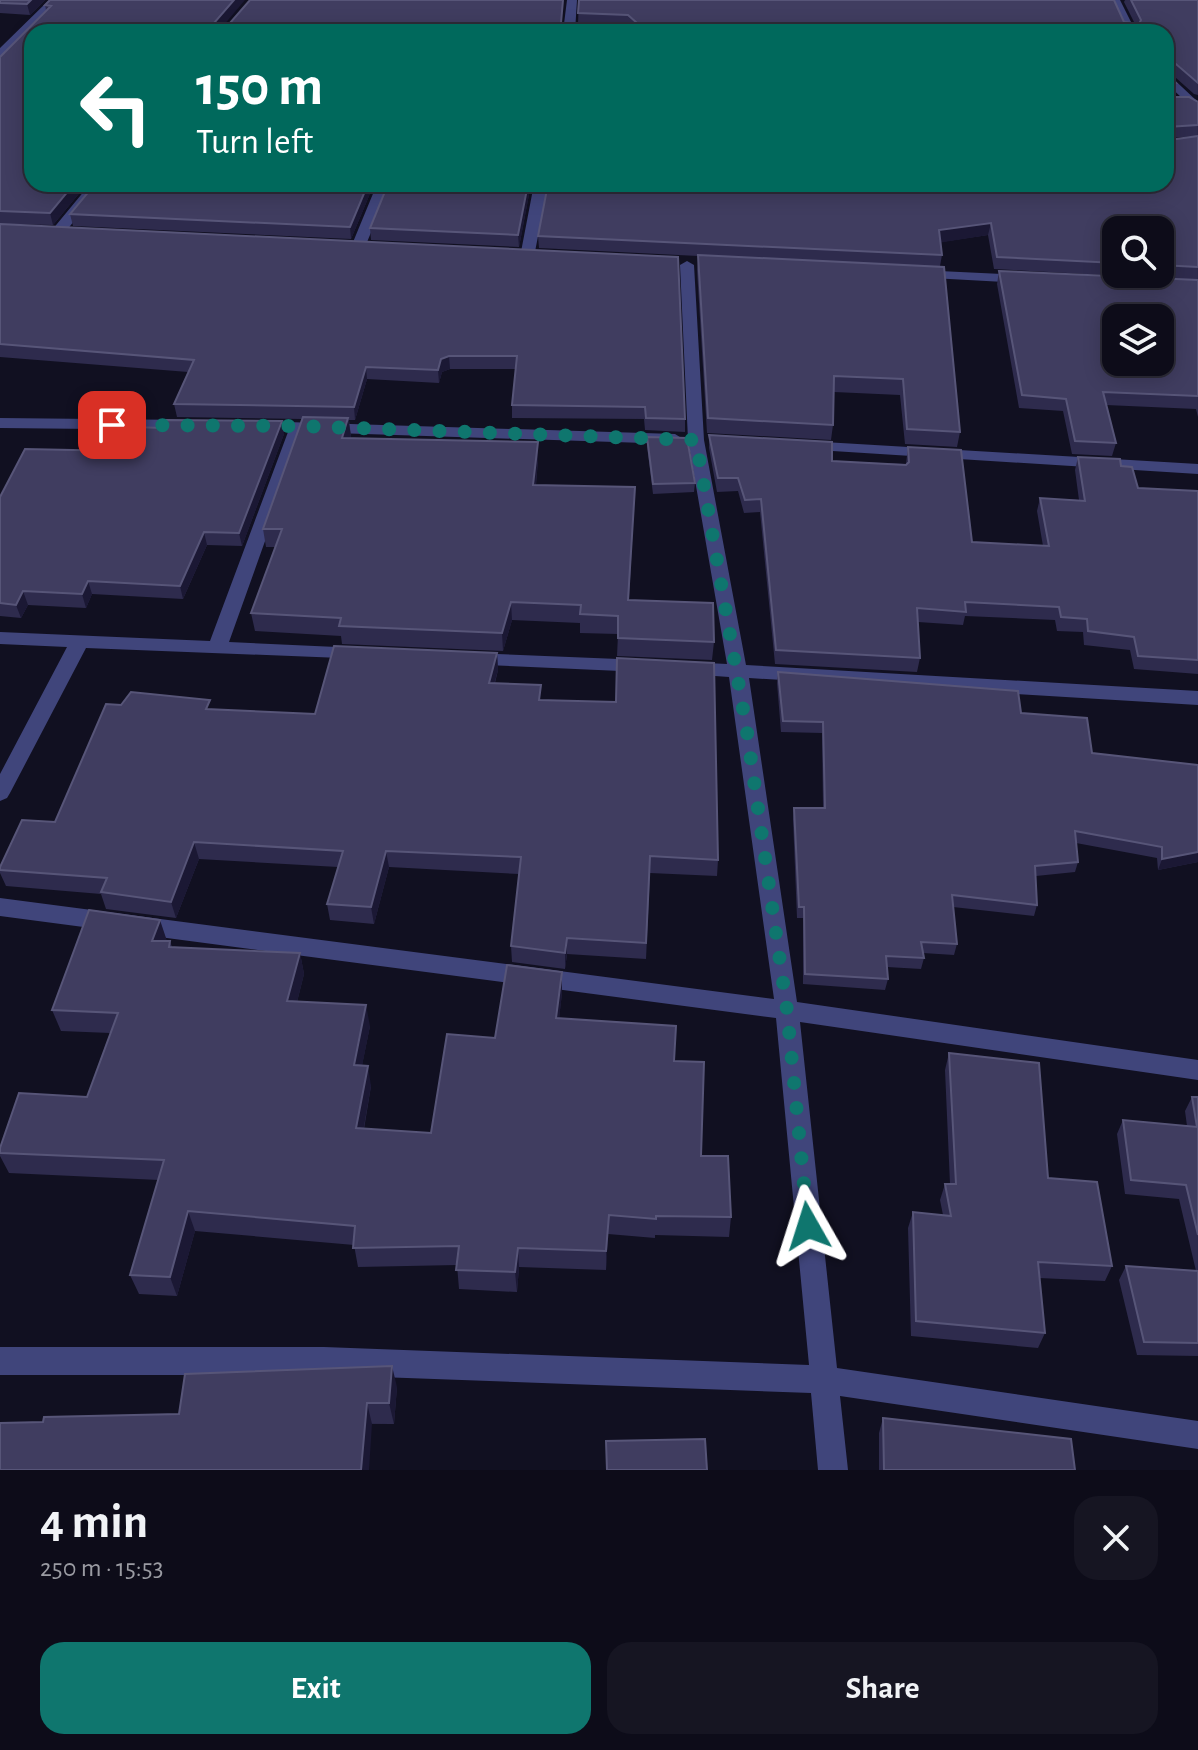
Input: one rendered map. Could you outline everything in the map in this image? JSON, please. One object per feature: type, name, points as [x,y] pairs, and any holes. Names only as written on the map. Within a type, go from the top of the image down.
[{"type":"street","points":[[31,24],[55,0]]},
{"type":"street","points":[[570,24],[572,0]]},
{"type":"street","points":[[1115,0],[1126,24]]},
{"type":"street","points":[[0,54],[24,30]]},
{"type":"street","points":[[1174,84],[1195,104]]},
{"type":"street","points":[[1174,102],[1195,104]]},
{"type":"street","points":[[73,234],[50,233],[89,192]]},
{"type":"street","points":[[343,246],[366,248],[382,192]]},
{"type":"street","points":[[527,257],[539,192]]},
{"type":"street","points":[[688,265],[704,440],[787,1010],[833,1470]]},
{"type":"street","points":[[895,273],[1038,280]]},
{"type":"street","points":[[0,423],[205,425]]},
{"type":"street","points":[[236,426],[704,440]]},
{"type":"street","points":[[217,648],[298,426]]},
{"type":"street","points":[[790,445],[1198,469]]},
{"type":"street","points":[[0,638],[375,655]]},
{"type":"street","points":[[0,793],[79,643]]},
{"type":"street","points":[[454,658],[1198,698]]},
{"type":"street","points":[[0,907],[787,1010],[1198,1070]]},
{"type":"street","points":[[0,1361],[324,1361],[824,1380],[1198,1435]]},
{"type":"building","points":[[0,0],[31,0],[27,4],[0,3]]},
{"type":"building","points":[[50,0],[234,0],[214,23],[230,23],[250,0],[563,0],[561,23],[637,23],[628,15],[578,13],[579,0],[1114,0],[1124,22],[1139,24],[33,24],[51,6],[45,5]]},
{"type":"building","points":[[1131,0],[1198,0],[1198,83],[1174,62],[1174,24],[1139,24],[1141,20]]},
{"type":"building","points":[[24,33],[24,192],[67,192],[50,213],[0,211],[0,57]]},
{"type":"building","points":[[1174,97],[1189,97],[1198,102],[1198,125],[1174,127]]},
{"type":"building","points":[[1198,136],[1198,267],[1174,266],[1174,216],[1102,216],[1102,262],[997,257],[991,223],[939,230],[942,255],[538,236],[546,192],[1174,192],[1174,139]]},
{"type":"building","points":[[88,192],[365,192],[350,227],[70,214]]},
{"type":"building","points":[[385,192],[526,192],[518,235],[370,228]]},
{"type":"building","points":[[0,224],[678,257],[685,419],[646,418],[645,407],[512,405],[517,356],[449,356],[441,359],[438,370],[366,367],[354,407],[174,404],[194,360],[0,344]]},
{"type":"building","points":[[698,255],[944,267],[960,432],[907,429],[903,379],[834,376],[833,425],[708,418]]},
{"type":"building","points":[[999,271],[1102,276],[1102,288],[1174,288],[1174,279],[1198,280],[1198,396],[1103,392],[1116,443],[1075,441],[1066,399],[1022,395]]},
{"type":"building","points":[[303,417],[348,418],[342,438],[538,442],[533,485],[635,487],[628,600],[713,603],[714,642],[618,638],[618,616],[580,614],[581,605],[511,602],[502,633],[339,626],[341,618],[251,613],[282,529],[263,529]]},
{"type":"building","points":[[166,420],[282,421],[239,533],[204,532],[180,586],[88,581],[82,594],[23,591],[16,605],[0,603],[0,497],[25,449],[121,451],[132,427],[163,428]]},
{"type":"building","points":[[709,435],[832,442],[832,461],[906,465],[909,462],[908,447],[961,450],[972,542],[1049,546],[1040,498],[1085,501],[1078,457],[1120,459],[1121,466],[1132,467],[1138,488],[1198,491],[1198,660],[1138,656],[1134,637],[1088,631],[1087,619],[1061,617],[1059,607],[965,602],[966,612],[917,608],[920,658],[776,650],[761,499],[745,500],[738,478],[718,478]]},
{"type":"building","points":[[647,437],[687,438],[695,483],[653,484]]},
{"type":"building","points":[[334,646],[497,653],[489,683],[541,685],[539,700],[616,702],[617,658],[714,663],[718,860],[650,856],[646,943],[567,938],[565,953],[511,946],[521,857],[386,851],[371,907],[327,904],[343,851],[194,842],[171,902],[101,892],[107,878],[0,870],[22,820],[55,822],[106,704],[121,705],[131,692],[210,700],[206,709],[315,714]]},
{"type":"building","points":[[778,672],[1018,691],[1021,713],[1087,718],[1092,753],[1198,765],[1198,852],[1162,859],[1162,847],[1075,831],[1078,862],[1035,866],[1037,905],[952,895],[957,944],[921,942],[924,958],[886,956],[888,979],[805,974],[804,907],[799,907],[794,808],[825,808],[823,722],[783,721]]},
{"type":"building","points":[[89,910],[160,920],[152,941],[170,941],[169,947],[300,953],[287,1001],[366,1005],[354,1065],[368,1066],[356,1128],[431,1133],[447,1034],[495,1038],[507,965],[562,972],[556,1018],[676,1026],[674,1061],[704,1062],[701,1156],[728,1156],[731,1217],[656,1216],[656,1219],[609,1215],[606,1251],[518,1248],[515,1272],[456,1270],[459,1246],[353,1248],[355,1226],[188,1211],[170,1277],[130,1275],[164,1160],[0,1153],[19,1093],[87,1097],[118,1013],[52,1010]]},
{"type":"building","points":[[949,1053],[1039,1063],[1048,1178],[1097,1182],[1112,1266],[1038,1262],[1045,1333],[916,1321],[913,1212],[951,1216],[945,1184],[956,1184]]},
{"type":"building","points":[[1192,1097],[1198,1097],[1198,1235],[1186,1185],[1131,1180],[1123,1120],[1197,1127]]},
{"type":"building","points":[[1126,1266],[1198,1271],[1198,1343],[1144,1342]]},
{"type":"building","points":[[392,1366],[389,1403],[367,1403],[361,1470],[0,1470],[0,1423],[43,1422],[44,1417],[179,1414],[185,1374]]},
{"type":"building","points":[[883,1418],[1071,1439],[1075,1470],[884,1470]]},
{"type":"building","points":[[705,1439],[707,1470],[607,1470],[606,1441]]},
{"type":"route","points":[[112,425],[298,426],[696,440],[738,671],[787,1010],[808,1226]]}]
